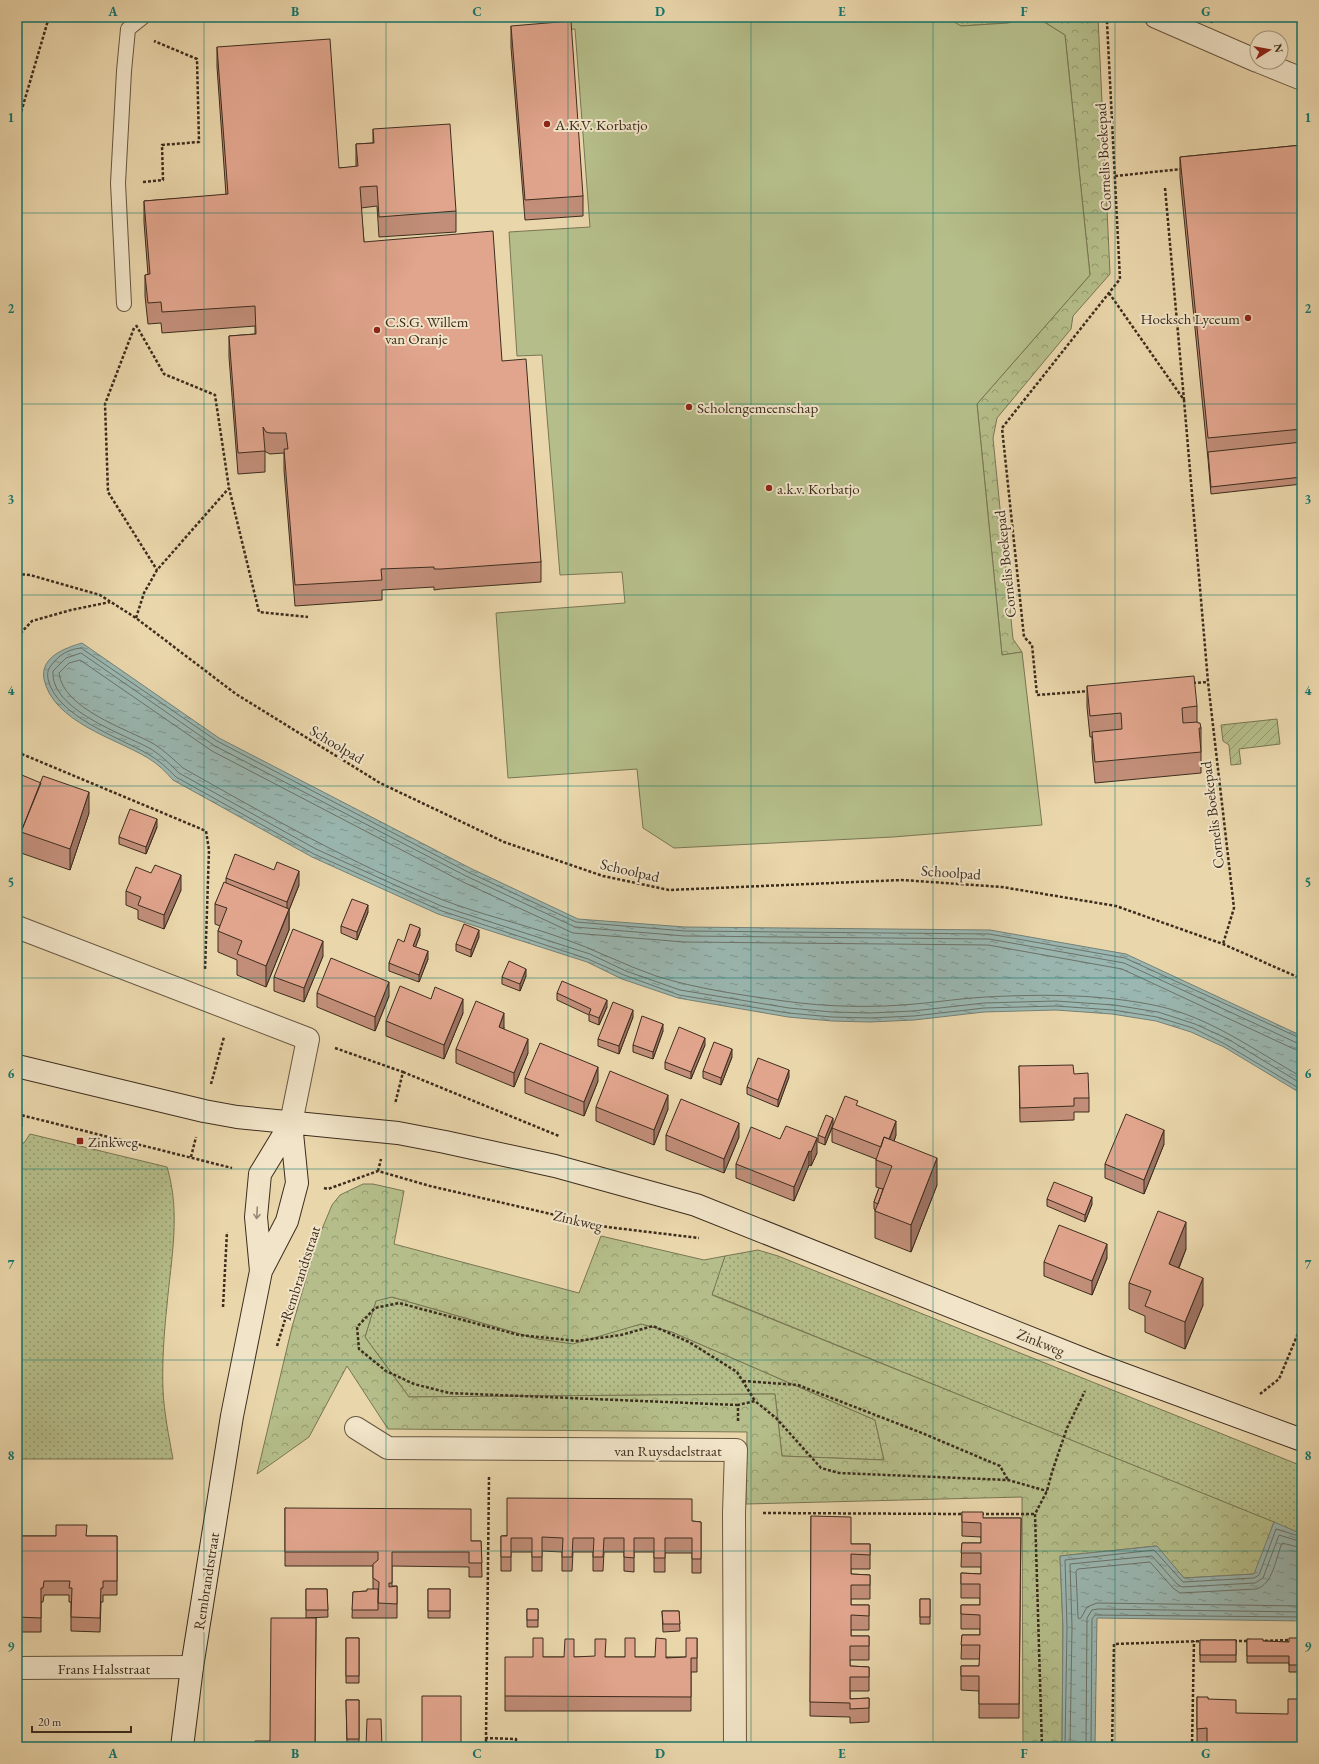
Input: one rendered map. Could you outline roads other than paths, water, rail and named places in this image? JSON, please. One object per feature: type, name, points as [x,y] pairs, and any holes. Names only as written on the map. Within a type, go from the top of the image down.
[{"type":"street","points":[[1156,17],[1249,58]]},
{"type":"street","points":[[1279,70],[1302,80]]},
{"type":"street","points":[[17,927],[308,1039],[291,1123]]},
{"type":"street","name":"Zinkweg","points":[[17,1066],[237,1117],[387,1132],[436,1140],[555,1166],[696,1205],[1098,1365],[1302,1440]]},
{"type":"street","name":"Rembrandtstraat","points":[[261,1271],[256,1217],[260,1174],[291,1123]]},
{"type":"street","name":"Rembrandtstraat","points":[[182,1747],[192,1667],[232,1416],[261,1271],[287,1221],[297,1182],[291,1123]]},
{"type":"street","name":"van Ruysdaelstraat","points":[[356,1428],[388,1448],[736,1450],[734,1513],[736,1747]]},
{"type":"street","name":"Frans Halsstraat","points":[[17,1668],[192,1667]]},
{"type":"lane","points":[[124,304],[118,183],[124,71],[128,29],[143,17]]},
{"type":"water","points":[[82,643],[219,738],[470,868],[578,919],[685,927],[990,930],[1126,954],[1302,1036],[1302,1094],[1224,1047],[1191,1032],[1156,1021],[1112,1014],[1056,1010],[984,1012],[914,1020],[870,1022],[832,1021],[788,1017],[678,998],[622,979],[587,962],[438,914],[312,857],[173,780],[148,758],[103,736],[72,718],[59,707],[50,694],[44,679],[44,671],[50,659],[55,655],[61,651]]},
{"type":"water","points":[[1274,1522],[1302,1534],[1302,1621],[1097,1618],[1095,1747],[1062,1747],[1063,1627],[1060,1556],[1157,1546],[1184,1578],[1254,1574]]},
{"type":"place","name":"A.K.V. Korbatjo","points":[[547,124]]},
{"type":"place","name":"Hoeksch Lyceum","points":[[1248,318]]},
{"type":"place","name":"C.S.G. Willem van Oranje","points":[[377,330]]},
{"type":"place","name":"Scholengemeenschap","points":[[689,407]]},
{"type":"place","name":"a.k.v. Korbatjo","points":[[769,488]]},
{"type":"place","name":"Zinkweg","points":[[80,1141]]}]
